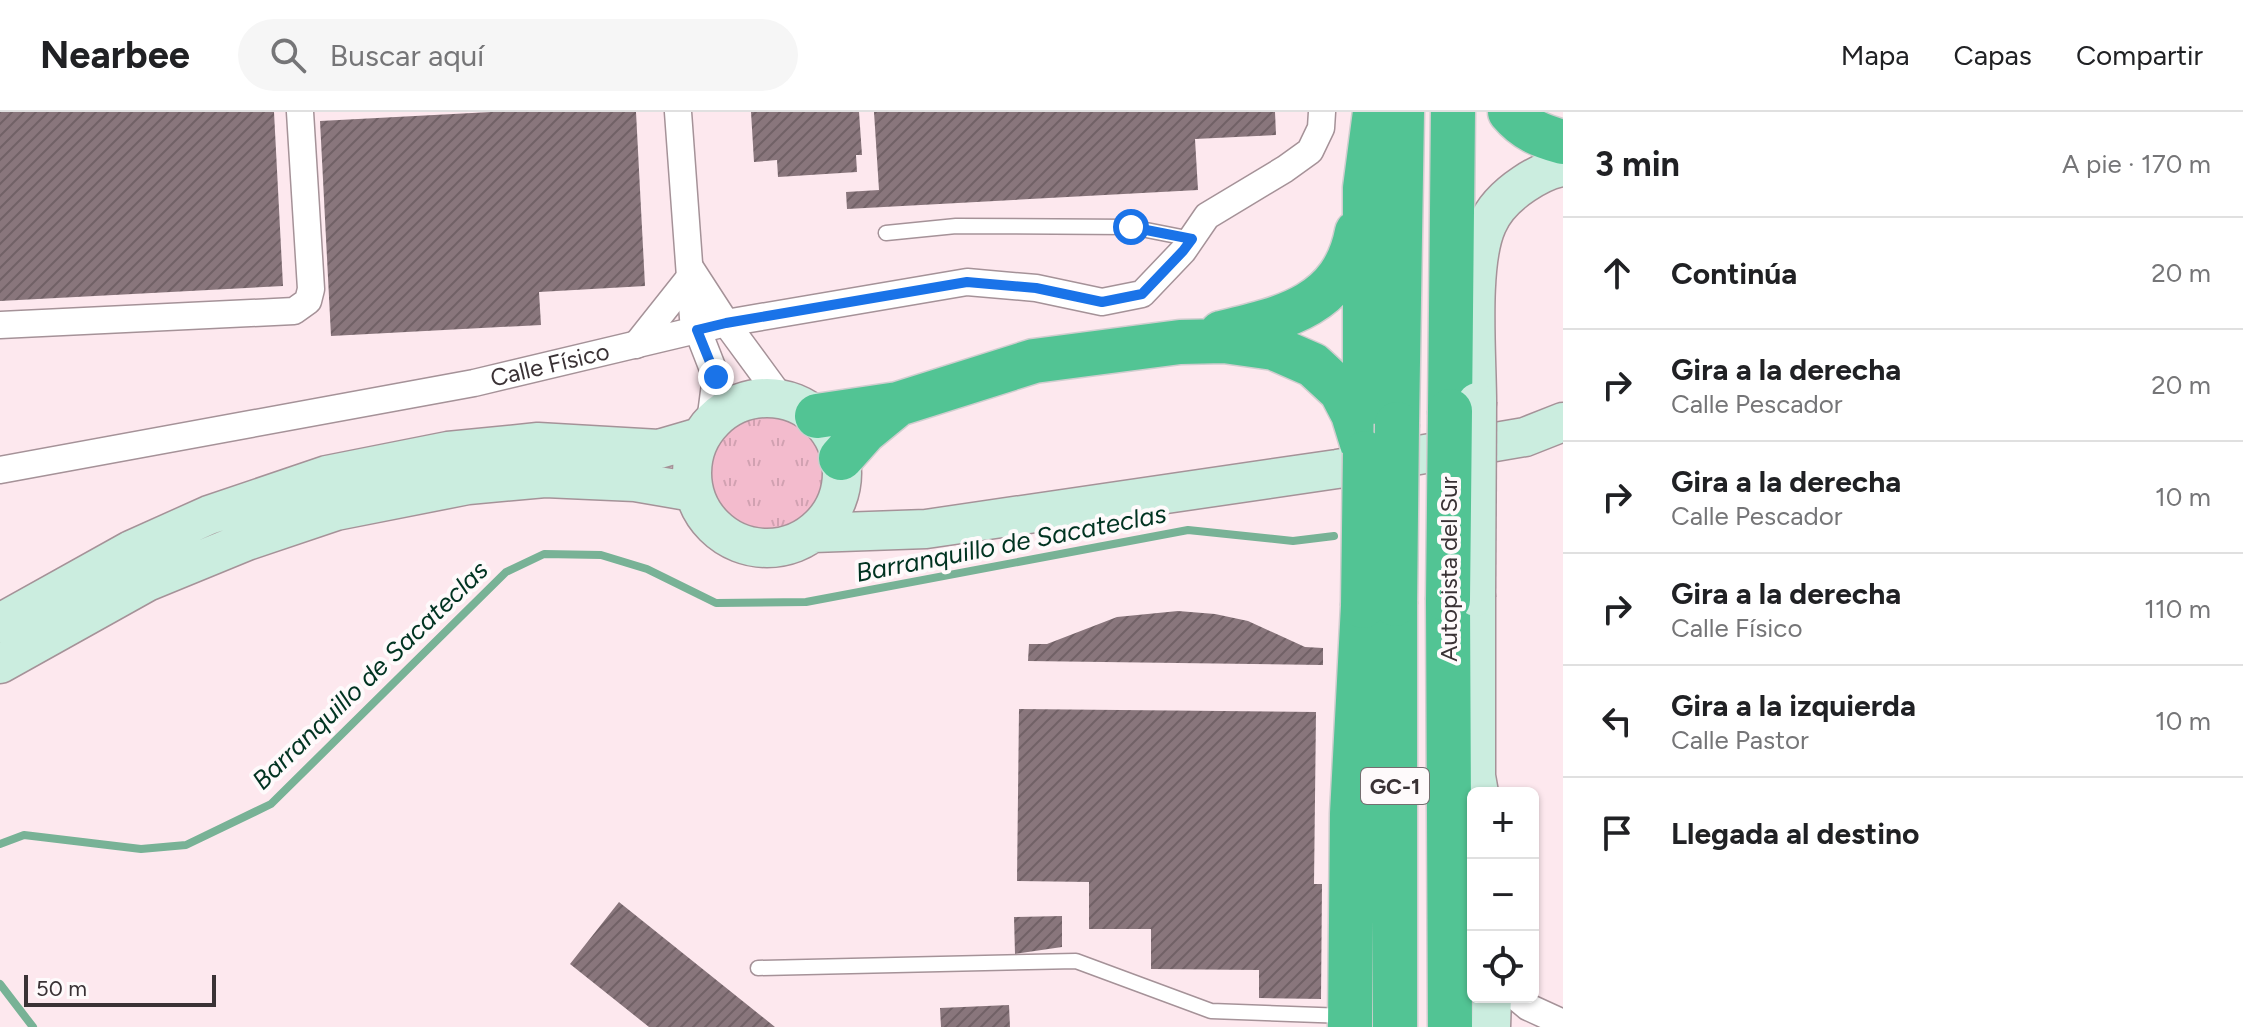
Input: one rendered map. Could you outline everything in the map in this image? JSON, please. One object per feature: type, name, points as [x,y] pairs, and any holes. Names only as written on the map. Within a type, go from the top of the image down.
[{"type":"highway","points":[[799,407],[898,404],[1034,361],[1180,342],[1293,312],[1349,276],[1375,112]]},
{"type":"highway","name":"GC-1","points":[[1395,1027],[1379,605],[1366,422],[1402,112]]},
{"type":"highway","name":"Autopista del Sur","points":[[1450,1027],[1464,407],[1453,112]]},
{"type":"highway","points":[[1477,266],[1481,112]]},
{"type":"highway","points":[[1510,112],[1521,126],[1539,136],[1563,142]]},
{"type":"highway","points":[[1365,188],[1366,422]]},
{"type":"highway","points":[[1180,342],[1224,341],[1274,348],[1313,365],[1341,391],[1366,422]]},
{"type":"highway","points":[[842,471],[865,431],[898,404]]},
{"type":"highway","points":[[1350,1022],[1352,814],[1379,605]]},
{"type":"highway","points":[[1476,1003],[1476,1027]]},
{"type":"street","points":[[0,325],[294,311],[308,301],[311,289],[300,112]]},
{"type":"street","points":[[678,112],[693,318],[716,377],[705,429],[693,454],[691,473],[693,492],[703,514],[721,532],[742,544],[767,548],[791,544],[813,533],[827,519],[837,502],[842,471]]},
{"type":"street","points":[[1192,239],[1207,216],[1310,151],[1321,128],[1322,112]]},
{"type":"street","points":[[1464,407],[1477,266],[1488,223],[1502,202],[1538,175],[1563,167]]},
{"type":"street","name":"Calle Físico","points":[[0,470],[474,383],[726,323],[967,282],[1036,288],[1102,302],[1142,294],[1192,239]]},
{"type":"street","points":[[690,271],[726,323],[799,407],[833,435],[842,471],[858,500],[880,516],[926,529]]},
{"type":"street","points":[[636,345],[657,322],[690,271]]},
{"type":"street","points":[[0,623],[131,550],[209,515],[327,475],[448,451],[538,442],[659,449],[705,429],[725,410],[741,401],[761,397],[799,407]]},
{"type":"street","points":[[813,533],[926,529],[1353,466],[1525,437],[1563,422]]},
{"type":"street","points":[[0,664],[147,582],[247,541],[336,511],[468,485],[545,478],[635,482],[693,492]]},
{"type":"street","points":[[1462,598],[1477,787]]},
{"type":"street","points":[[1491,1027],[1492,1003]]},
{"type":"street","points":[[1523,1003],[1563,1023]]},
{"type":"lane","points":[[886,233],[956,226],[1131,227],[1192,239]]},
{"type":"lane","points":[[758,968],[1076,961],[1211,1011],[1350,1022]]},
{"type":"green space","points":[[767,414],[799,423],[815,439],[824,471],[815,503],[799,519],[767,528],[735,519],[719,503],[710,471],[719,439],[735,423]]},
{"type":"building","points":[[0,112],[274,112],[283,286],[0,301]]},
{"type":"building","points":[[491,112],[636,112],[645,286],[539,292],[541,325],[331,336],[320,121]]},
{"type":"building","points":[[751,112],[859,112],[862,155],[856,155],[857,172],[778,177],[777,160],[754,162]]},
{"type":"building","points":[[874,112],[1275,112],[1276,135],[1195,139],[1198,190],[847,209],[846,192],[879,190]]},
{"type":"building","points":[[1178,611],[1248,621],[1305,647],[1323,648],[1323,665],[1028,661],[1029,644],[1047,644],[1117,617]]},
{"type":"building","points":[[1019,709],[1316,712],[1314,884],[1322,884],[1321,999],[1259,998],[1259,970],[1151,969],[1151,929],[1089,929],[1089,882],[1017,881]]},
{"type":"building","points":[[619,902],[775,1027],[649,1027],[570,964]]},
{"type":"building","points":[[1062,916],[1062,947],[1015,954],[1014,917]]},
{"type":"building","points":[[1009,1005],[1010,1027],[941,1027],[940,1008]]},
{"type":"waterway","name":"Barranquillo de Sacateclas","points":[[0,844],[24,835],[141,849],[186,845],[271,804],[506,572],[544,554],[601,555],[647,569],[716,603],[806,602],[1188,530],[1293,541],[1334,536]]},
{"type":"waterway","points":[[0,984],[33,1027]]},
{"type":"route","points":[[716,377],[697,330],[726,323],[967,282],[1036,288],[1102,302],[1142,294],[1192,239],[1131,227]]}]
